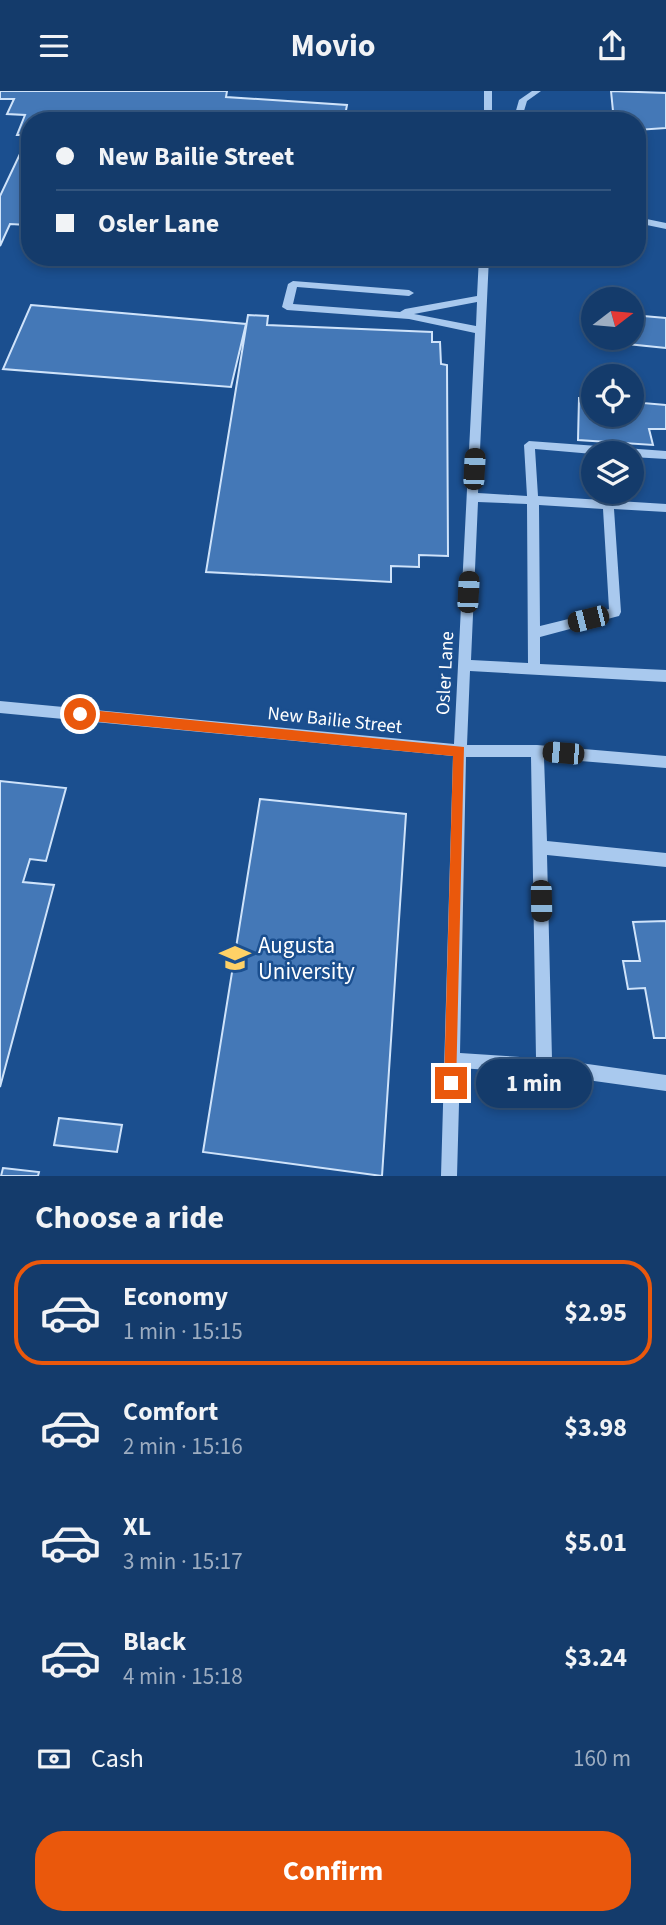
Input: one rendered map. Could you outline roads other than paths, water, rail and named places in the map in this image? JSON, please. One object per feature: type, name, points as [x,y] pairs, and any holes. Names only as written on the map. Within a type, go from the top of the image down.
[{"type":"street","points":[[488,91],[488,112]]},
{"type":"street","points":[[520,112],[523,100],[537,91]]},
{"type":"street","points":[[646,221],[666,226]]},
{"type":"street","name":"Osler Lane","points":[[449,1176],[460,751],[484,266]]},
{"type":"street","points":[[409,293],[293,284],[287,307],[395,314],[461,325],[480,331]]},
{"type":"street","points":[[366,312],[368,290]]},
{"type":"street","points":[[395,314],[482,298]]},
{"type":"street","points":[[534,669],[533,501],[529,445],[666,455]]},
{"type":"street","points":[[473,497],[666,508]]},
{"type":"street","points":[[534,633],[615,612],[608,505]]},
{"type":"street","points":[[464,665],[666,676]]},
{"type":"street","name":"New Bailie Street","points":[[0,707],[460,751],[537,751],[666,762]]},
{"type":"street","points":[[537,751],[544,1066]]},
{"type":"street","points":[[540,847],[666,860]]},
{"type":"street","points":[[452,1060],[544,1066],[666,1083]]},
{"type":"place","name":"Augusta University","points":[[235,958]]}]
